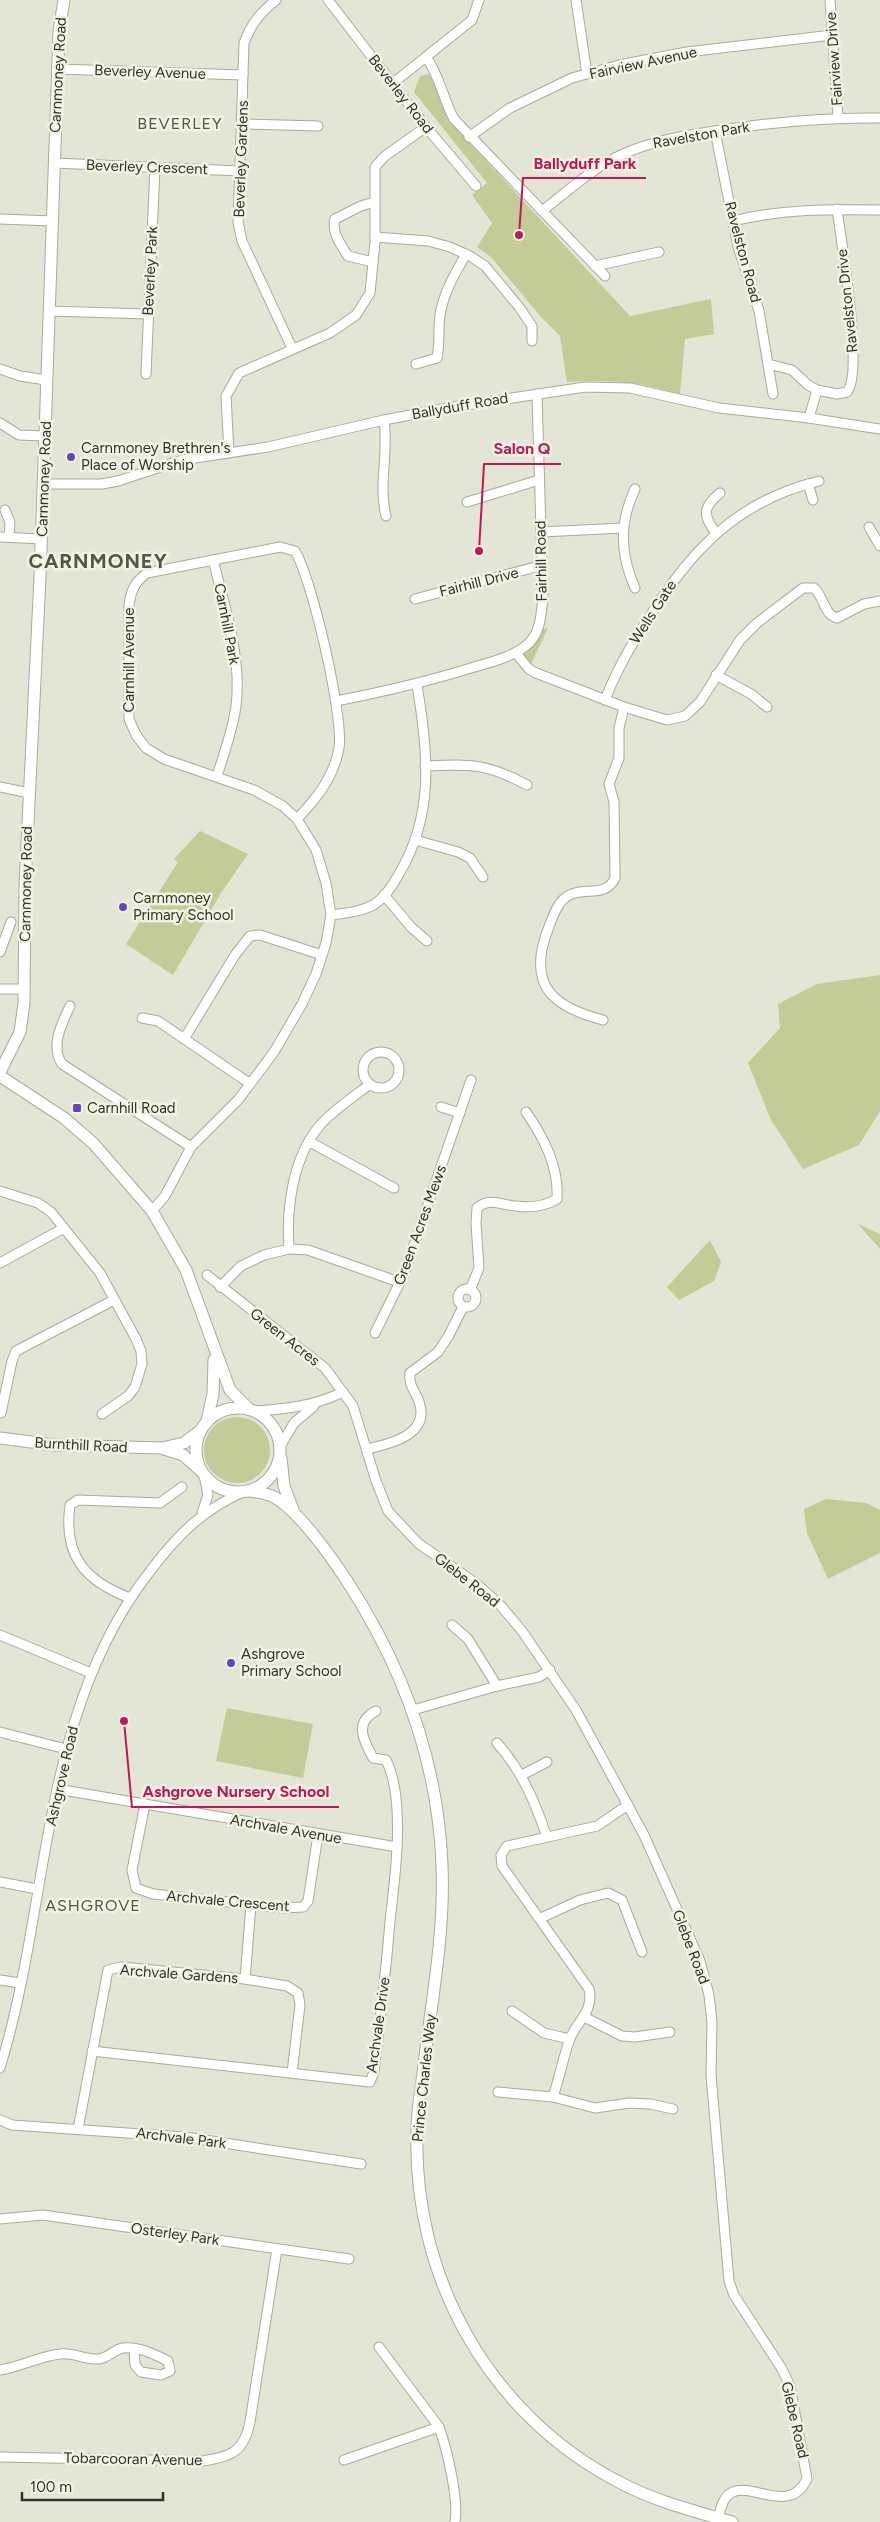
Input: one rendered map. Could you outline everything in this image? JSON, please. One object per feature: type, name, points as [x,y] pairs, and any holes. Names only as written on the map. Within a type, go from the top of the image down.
[{"type":"street","name":"Carnmoney Road","points":[[0,1072],[20,1032],[24,988],[29,793],[42,539],[59,31],[64,0]]},
{"type":"street","name":"Beverley Gardens","points":[[276,0],[250,26],[244,43],[238,222],[242,241],[292,348]]},
{"type":"street","name":"Beverley Road","points":[[328,0],[426,127],[476,186]]},
{"type":"street","points":[[392,84],[472,20],[479,0]]},
{"type":"street","points":[[576,0],[587,74]]},
{"type":"street","name":"Fairview Drive","points":[[830,0],[838,117]]},
{"type":"street","name":"Fairview Avenue","points":[[470,136],[510,108],[572,78],[687,52],[832,35]]},
{"type":"street","points":[[426,57],[438,77],[447,106],[454,119],[605,276]]},
{"type":"street","name":"Beverley Avenue","points":[[58,69],[243,76]]},
{"type":"street","name":"Ravelston Park","points":[[542,211],[587,174],[622,155],[660,140],[774,122],[838,117],[880,118]]},
{"type":"street","points":[[242,124],[318,126]]},
{"type":"street","points":[[229,454],[226,396],[232,382],[239,373],[330,332],[356,315],[370,293],[375,237],[375,167],[385,156],[426,127]]},
{"type":"street","name":"Ravelston Road","points":[[715,131],[732,221],[759,311],[773,394]]},
{"type":"street","name":"Beverley Crescent","points":[[54,163],[240,171]]},
{"type":"street","name":"Beverley Park","points":[[146,374],[154,168]]},
{"type":"street","points":[[373,262],[358,260],[348,256],[339,242],[333,226],[335,219],[346,212],[374,202]]},
{"type":"street","points":[[732,221],[776,213],[837,209],[880,210]]},
{"type":"street","name":"Ravelston Drive","points":[[817,390],[837,394],[847,392],[852,387],[853,379],[850,304],[837,209]]},
{"type":"street","points":[[0,219],[52,221]]},
{"type":"street","points":[[375,237],[428,240],[466,254],[485,266],[532,326],[532,342]]},
{"type":"street","points":[[595,266],[659,252]]},
{"type":"street","points":[[416,364],[436,358],[439,347],[440,316],[445,291],[466,254]]},
{"type":"street","points":[[49,311],[147,314]]},
{"type":"street","points":[[768,364],[786,366],[808,385],[817,390],[809,418]]},
{"type":"street","points":[[0,369],[20,376],[46,380]]},
{"type":"street","name":"Ballyduff Road","points":[[44,484],[102,484],[123,480],[182,460],[268,447],[384,420],[537,394],[607,386],[639,389],[719,408],[809,418],[880,429]]},
{"type":"street","name":"Fairhill Road","points":[[336,701],[417,685],[516,653],[531,641],[540,622],[543,598],[537,394]]},
{"type":"street","points":[[384,420],[387,449],[382,492],[386,516]]},
{"type":"street","points":[[0,423],[19,435],[45,436]]},
{"type":"street","points":[[468,502],[539,480]]},
{"type":"street","name":"Wells Gate","points":[[605,700],[627,652],[660,599],[678,574],[716,533],[758,503],[819,481]]},
{"type":"street","points":[[808,484],[813,500]]},
{"type":"street","points":[[635,489],[626,509],[624,528],[626,570],[635,588]]},
{"type":"street","points":[[716,533],[706,517],[706,509],[708,502],[720,493]]},
{"type":"street","points":[[5,510],[10,522],[4,537],[42,539]]},
{"type":"street","points":[[868,527],[880,546]]},
{"type":"street","points":[[541,532],[624,528]]},
{"type":"street","name":"Carnhill Avenue","points":[[280,548],[296,551],[302,562],[336,701],[339,748],[329,780],[314,802],[297,819],[284,806],[254,790],[164,758],[146,748],[136,734],[129,718],[129,605],[130,594],[136,581],[147,573],[213,560],[280,548]]},
{"type":"street","name":"Carnhill Park","points":[[213,560],[230,628],[236,676],[236,705],[230,736],[217,776]]},
{"type":"street","name":"Fairhill Drive","points":[[416,599],[543,565]]},
{"type":"street","points":[[516,653],[529,669],[536,674],[624,707],[667,720],[685,716],[700,702],[740,640],[757,623],[803,588],[814,588],[827,612],[837,618],[864,604],[880,601]]},
{"type":"street","points":[[716,675],[751,694],[766,707]]},
{"type":"street","points":[[330,915],[361,910],[377,903],[404,865],[420,829],[425,794],[425,766],[422,714],[417,685]]},
{"type":"street","points":[[603,1020],[585,1016],[554,998],[543,983],[540,963],[548,930],[562,901],[576,892],[605,890],[611,886],[615,878],[614,802],[609,784],[619,758],[619,728],[624,707]]},
{"type":"street","points":[[425,766],[462,764],[490,767],[527,785]]},
{"type":"street","points":[[0,787],[29,793]]},
{"type":"street","points":[[152,1211],[165,1196],[191,1147],[238,1100],[274,1052],[293,1020],[316,974],[329,930],[330,915],[326,883],[316,850],[297,819]]},
{"type":"street","points":[[415,840],[458,852],[470,858],[483,877]]},
{"type":"street","points":[[384,895],[427,941]]},
{"type":"street","name":"Carnmoney Road","points":[[0,952],[11,922]]},
{"type":"street","points":[[184,1039],[235,956],[250,936],[267,936],[322,955]]},
{"type":"street","points":[[0,989],[24,988]]},
{"type":"street","points":[[70,1006],[59,1031],[57,1056],[62,1064],[191,1147]]},
{"type":"street","points":[[142,1018],[158,1021],[249,1083]]},
{"type":"street","points":[[378,1052],[390,1055],[398,1063],[396,1081],[386,1088],[369,1085],[363,1074],[363,1068],[368,1058],[378,1052]]},
{"type":"street","points":[[0,1076],[64,1118],[93,1143],[152,1211],[186,1270],[230,1390],[252,1410],[262,1415],[275,1428],[281,1448]]},
{"type":"street","name":"Green Acres Mews","points":[[374,1333],[399,1282],[472,1080]]},
{"type":"street","points":[[289,1248],[288,1230],[293,1185],[303,1154],[321,1124],[369,1085]]},
{"type":"street","points":[[441,1108],[460,1114]]},
{"type":"street","points":[[470,1290],[480,1268],[476,1223],[477,1208],[483,1204],[495,1202],[514,1206],[547,1205],[557,1199],[558,1182],[543,1136],[526,1112]]},
{"type":"street","points":[[310,1142],[394,1188]]},
{"type":"street","points":[[0,1191],[38,1203],[51,1212],[100,1273],[136,1339],[141,1352],[142,1364],[135,1387],[128,1396],[102,1414]]},
{"type":"street","points":[[0,1263],[64,1228]]},
{"type":"street","points":[[220,1287],[241,1266],[289,1248],[308,1250],[399,1282]]},
{"type":"street","name":"Green Acres","points":[[207,1275],[325,1368],[344,1392]]},
{"type":"street","points":[[464,1289],[475,1293],[476,1302],[472,1306],[463,1307],[458,1302],[459,1293],[464,1289]]},
{"type":"street","points":[[1,1413],[12,1361],[16,1352],[23,1346],[114,1300]]},
{"type":"street","points":[[368,1449],[397,1441],[411,1433],[420,1420],[420,1405],[409,1382],[410,1373],[438,1352],[463,1307]]},
{"type":"street","points":[[214,1348],[213,1394],[196,1451],[203,1473],[211,1482],[227,1490],[247,1491],[267,1481],[274,1472],[281,1448],[294,1423],[316,1404]]},
{"type":"street","points":[[204,1426],[226,1410],[289,1409],[316,1404],[344,1392]]},
{"type":"street","name":"Glebe Road","points":[[344,1392],[352,1406],[368,1449],[376,1481],[388,1511],[399,1525],[418,1543],[478,1585],[501,1606],[550,1670],[576,1710],[658,1864],[705,1979],[711,2007],[711,2075],[729,2281],[734,2294],[782,2369],[790,2386],[806,2470],[804,2486],[787,2496],[765,2496],[741,2491],[734,2492],[723,2502],[718,2518]]},
{"type":"street","name":"Burnthill Road","points":[[0,1438],[54,1445],[162,1448],[184,1443],[204,1426]]},
{"type":"street","name":"Burnthill Road","points":[[162,1448],[182,1455],[203,1473]]},
{"type":"street","name":"Prince Charles Way","points":[[281,1448],[284,1486],[295,1514]]},
{"type":"street","name":"Ashgrove Road","points":[[199,1518],[207,1504],[208,1495],[203,1473]]},
{"type":"street","points":[[130,1598],[107,1589],[90,1578],[79,1561],[72,1547],[68,1520],[70,1505],[78,1500],[160,1503],[182,1487]]},
{"type":"street","name":"Prince Charles Way","points":[[247,1491],[272,1496],[295,1514],[337,1565],[364,1607],[385,1644],[413,1710],[433,1784],[442,1867],[440,1933],[417,2126],[416,2166],[426,2233],[447,2297],[480,2359],[504,2391],[555,2441],[587,2464],[621,2484],[660,2500],[732,2522]]},
{"type":"street","name":"Ashgrove Road","points":[[0,2068],[20,1983],[66,1749],[91,1674],[130,1598],[158,1561],[199,1518],[218,1504],[247,1491]]},
{"type":"street","points":[[452,1625],[468,1639],[497,1686]]},
{"type":"street","points":[[0,1635],[91,1674]]},
{"type":"street","points":[[413,1710],[497,1686],[539,1677],[550,1670]]},
{"type":"street","name":"Archvale Drive","points":[[92,2051],[370,2082],[374,2072],[382,2003],[397,1847],[396,1808],[392,1771],[386,1760],[374,1758],[362,1736],[361,1724],[367,1715],[376,1711]]},
{"type":"street","points":[[0,1732],[66,1749]]},
{"type":"street","points":[[497,1743],[522,1776],[536,1804],[547,1837]]},
{"type":"street","points":[[522,1776],[547,1762]]},
{"type":"street","name":"Archvale Avenue","points":[[57,1789],[397,1847]]},
{"type":"street","name":"Archvale Crescent","points":[[145,1804],[132,1870],[136,1888],[153,1894],[283,1908],[303,1907],[308,1901],[318,1835]]},
{"type":"street","points":[[553,2097],[570,2039],[592,2000],[589,1989],[541,1918],[502,1866],[501,1855],[507,1846],[597,1826],[628,1805]]},
{"type":"street","points":[[0,1882],[37,1889]]},
{"type":"street","points":[[541,1918],[580,1900],[608,1893],[622,1900],[642,1952]]},
{"type":"street","points":[[245,1978],[251,1905]]},
{"type":"street","name":"Archvale Gardens","points":[[78,2129],[108,1970],[121,1967],[245,1978],[287,1986],[298,1993],[300,2005],[292,2073]]},
{"type":"street","points":[[0,1980],[20,1983]]},
{"type":"street","points":[[512,2011],[544,2033],[570,2039]]},
{"type":"street","points":[[584,2017],[622,2036],[635,2037],[670,2032]]},
{"type":"street","points":[[498,2092],[553,2097],[595,2108],[629,2103],[650,2104],[672,2109]]},
{"type":"street","name":"Archvale Park","points":[[0,2120],[12,2125],[185,2137],[361,2164]]},
{"type":"street","name":"Osterley Park","points":[[0,2219],[42,2216],[349,2259]]},
{"type":"street","name":"Tobarcooran Avenue","points":[[0,2457],[202,2461],[228,2456],[237,2451],[243,2444],[250,2422],[277,2249]]},
{"type":"street","points":[[379,2347],[439,2427],[457,2510],[455,2522]]},
{"type":"street","points":[[0,2370],[61,2353],[84,2359],[96,2359],[110,2356],[123,2348],[134,2350]]},
{"type":"street","points":[[344,2460],[439,2427]]},
{"type":"green space","points":[[428,74],[433,79],[448,120],[630,316],[711,299],[714,334],[685,339],[680,394],[624,382],[567,382],[560,336],[541,317],[491,257],[477,247],[492,223],[472,195],[487,183],[414,92],[420,76]]},
{"type":"green space","points":[[548,628],[530,666],[523,655],[533,645],[543,629]]},
{"type":"green space","points":[[200,831],[248,854],[221,893],[173,975],[126,944],[178,862],[174,859]]},
{"type":"green space","points":[[880,975],[880,1111],[859,1145],[803,1169],[771,1120],[748,1063],[780,1028],[778,1004],[817,984]]},
{"type":"green space","points":[[858,1224],[880,1234],[880,1249]]},
{"type":"green space","points":[[710,1240],[721,1262],[714,1281],[679,1300],[667,1287]]},
{"type":"green space","points":[[230,1417],[244,1417],[256,1422],[265,1431],[270,1443],[268,1463],[261,1474],[244,1483],[230,1483],[218,1478],[209,1469],[204,1457],[204,1443],[209,1431],[218,1422]]},
{"type":"green space","points":[[826,1499],[866,1503],[880,1510],[880,1553],[828,1579],[807,1533],[804,1509]]},
{"type":"green space","points":[[227,1708],[313,1724],[303,1778],[216,1761]]},
{"type":"place","name":"Ballyduff Park","points":[[519,235]]},
{"type":"place","name":"Carnmoney Brethren's Place of Worship","points":[[71,457]]},
{"type":"place","name":"Salon Q","points":[[479,551]]},
{"type":"place","name":"Carnmoney Primary School","points":[[123,907]]},
{"type":"place","name":"Carnhill Road","points":[[77,1108]]},
{"type":"place","name":"Ashgrove Primary School","points":[[231,1663]]},
{"type":"place","name":"Ashgrove Nursery School","points":[[124,1721]]},
{"type":"district","name":"BEVERLEY","points":[[180,123]]},
{"type":"district","name":"CARNMONEY","points":[[98,561]]},
{"type":"district","name":"ASHGROVE","points":[[93,1905]]}]
